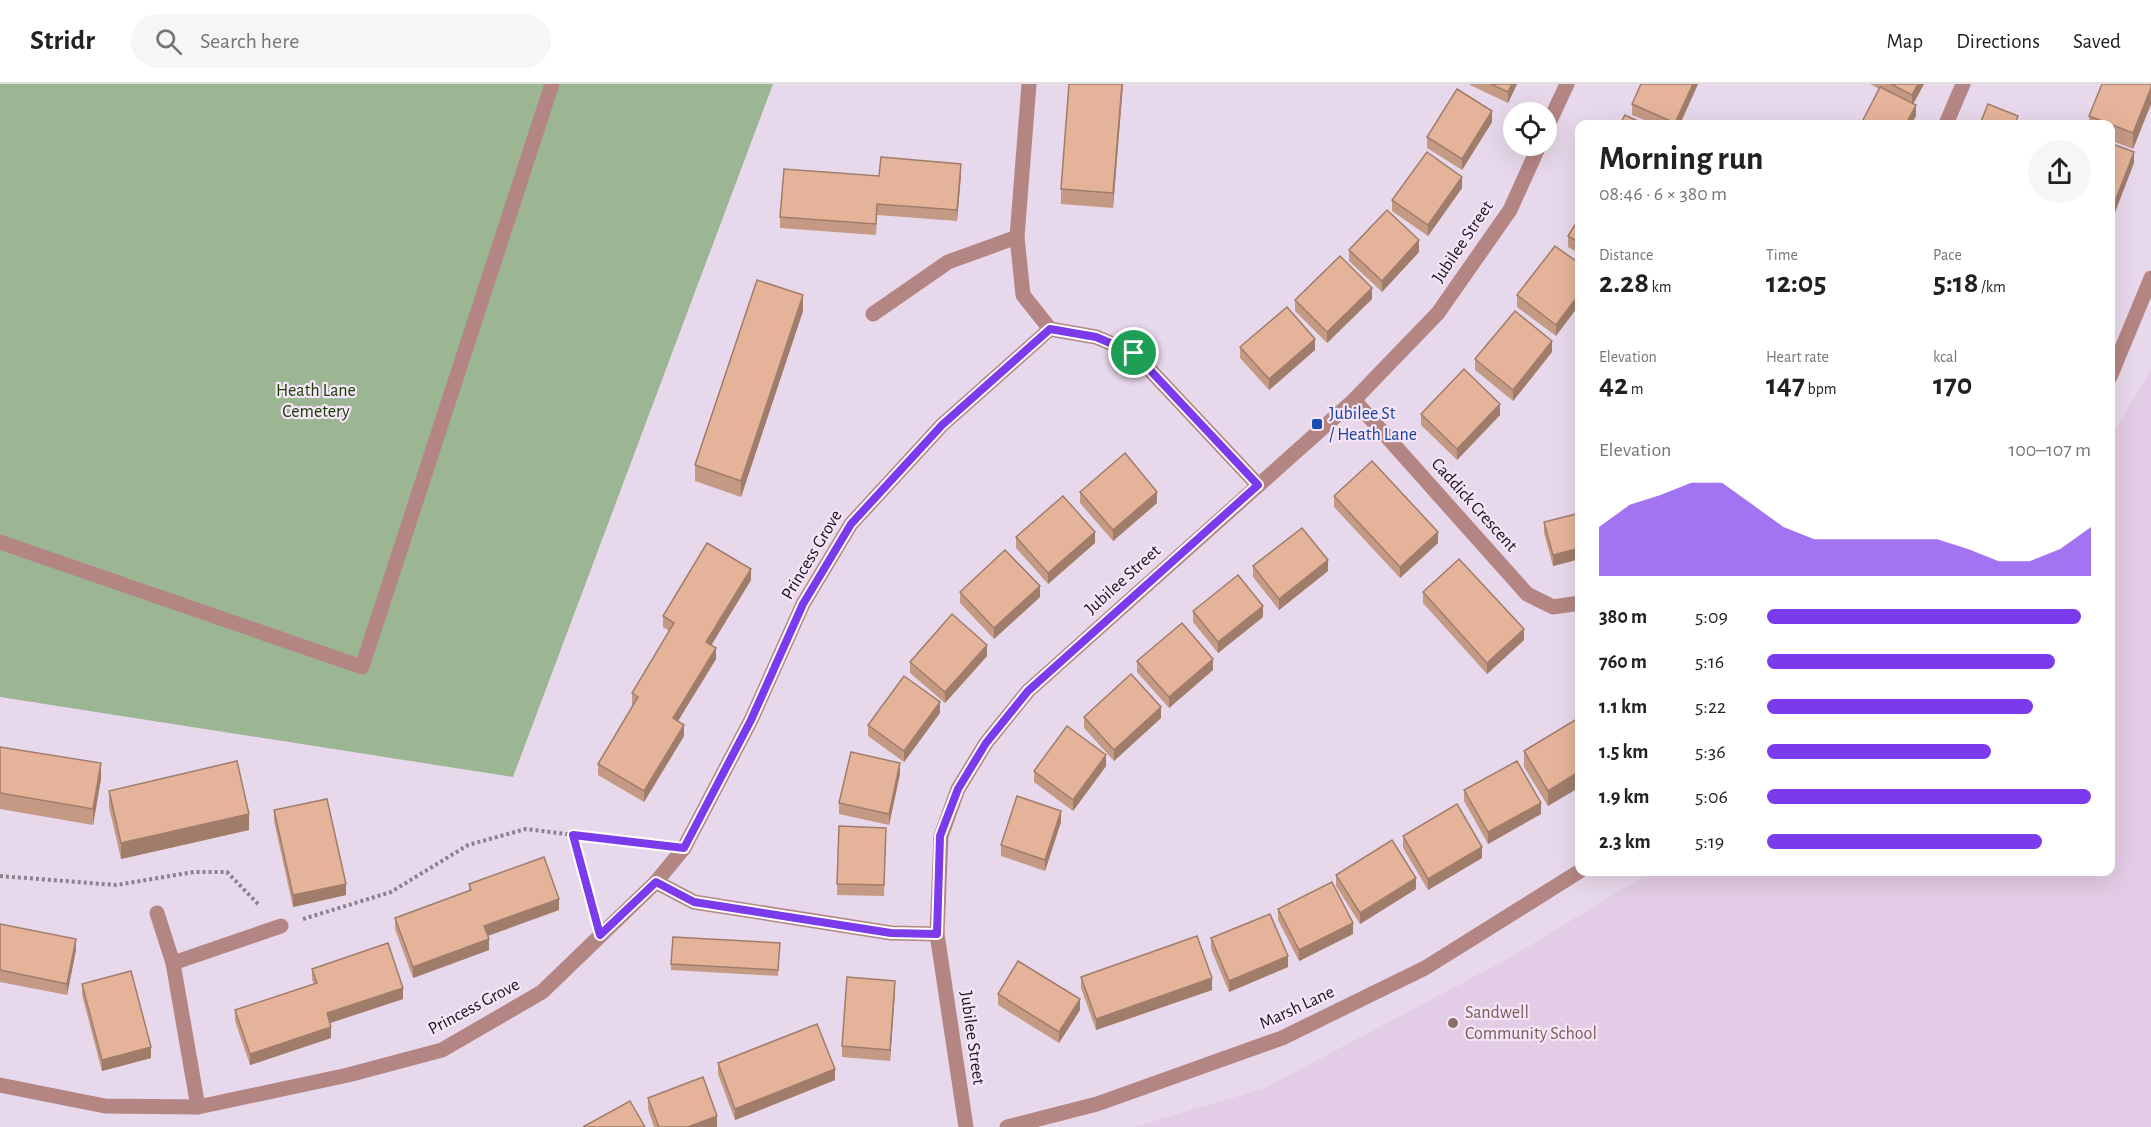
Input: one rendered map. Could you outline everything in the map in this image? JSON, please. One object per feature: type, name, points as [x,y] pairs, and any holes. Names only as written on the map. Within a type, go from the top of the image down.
[{"type":"street","points":[[0,542],[362,667],[550,84]]},
{"type":"street","points":[[1029,84],[1017,237],[1023,295],[1050,329],[1096,337],[1134,353],[1258,485]]},
{"type":"street","points":[[1557,105],[1567,84]]},
{"type":"street","points":[[1948,120],[1962,84]]},
{"type":"street","name":"Jubilee Street","points":[[966,1127],[937,934],[940,836],[958,789],[986,743],[1028,691],[1354,400],[1438,313],[1510,210],[1534,156]]},
{"type":"street","points":[[873,314],[948,262],[1017,237]]},
{"type":"street","points":[[2115,365],[2151,278]]},
{"type":"street","name":"Princess Grove","points":[[0,1085],[105,1106],[198,1107],[348,1075],[442,1050],[542,992],[656,882],[684,848],[751,720],[803,604],[851,524],[942,425],[1050,329]]},
{"type":"street","name":"Caddick Crescent","points":[[1354,400],[1527,594],[1553,606],[1575,604]]},
{"type":"street","name":"Marsh Lane","points":[[1007,1127],[1097,1104],[1282,1038],[1425,968],[1575,874]]},
{"type":"street","points":[[656,882],[694,902],[891,933],[937,934]]},
{"type":"street","points":[[157,913],[173,963],[198,1107]]},
{"type":"street","points":[[173,963],[280,926]]},
{"type":"path","points":[[0,876],[116,885],[194,872],[227,872],[280,926],[391,892],[468,845],[526,829],[684,848]]},
{"type":"path","points":[[573,835],[600,935]]},
{"type":"shaded area","points":[[2151,369],[2151,1127],[1134,1127],[1265,1088],[1509,958],[1644,876],[2115,876],[2115,429]]},
{"type":"green space","name":"Heath Lane Cemetery","points":[[0,84],[773,84],[513,777],[0,697]]},
{"type":"building","points":[[1069,84],[1122,84],[1113,193],[1061,189]]},
{"type":"building","points":[[1491,84],[1512,84],[1508,92]]},
{"type":"building","points":[[1641,84],[1693,84],[1676,120],[1668,120],[1632,104]]},
{"type":"building","points":[[1891,84],[1918,84],[1912,95]]},
{"type":"building","points":[[2102,84],[2151,84],[2133,133],[2115,126],[2115,120],[2099,120],[2089,116]]},
{"type":"building","points":[[1880,87],[1916,105],[1908,120],[1863,120]]},
{"type":"building","points":[[1457,89],[1492,111],[1462,159],[1427,137]]},
{"type":"building","points":[[1988,104],[2018,116],[2016,120],[1982,120]]},
{"type":"building","points":[[1625,115],[1636,120],[1622,120]]},
{"type":"building","points":[[2115,145],[2134,152],[2115,202]]},
{"type":"building","points":[[1427,152],[1462,177],[1428,225],[1392,200]]},
{"type":"building","points":[[881,157],[961,164],[957,210],[877,204],[876,224],[780,217],[784,169],[879,176]]},
{"type":"building","points":[[1387,210],[1419,240],[1382,281],[1349,250]]},
{"type":"building","points":[[1575,225],[1575,240],[1568,236]]},
{"type":"building","points":[[1555,246],[1575,260],[1575,300],[1556,325],[1517,295]]},
{"type":"building","points":[[1340,256],[1372,288],[1327,332],[1295,300]]},
{"type":"building","points":[[757,280],[803,295],[741,481],[695,465]]},
{"type":"building","points":[[1287,307],[1315,339],[1269,379],[1240,347]]},
{"type":"building","points":[[1515,311],[1552,341],[1513,390],[1475,359]]},
{"type":"building","points":[[1464,369],[1500,404],[1457,449],[1421,414]]},
{"type":"building","points":[[1125,453],[1157,492],[1113,530],[1080,492]]},
{"type":"building","points":[[1372,461],[1438,532],[1400,567],[1334,496]]},
{"type":"building","points":[[1063,496],[1095,532],[1048,573],[1016,537]]},
{"type":"building","points":[[1575,514],[1575,549],[1553,555],[1544,522]]},
{"type":"building","points":[[1302,528],[1328,560],[1279,599],[1253,566]]},
{"type":"building","points":[[707,543],[751,569],[706,642],[716,648],[673,718],[684,725],[644,791],[598,764],[638,697],[632,693],[674,623],[663,616]]},
{"type":"building","points":[[1005,550],[1040,586],[994,628],[960,592]]},
{"type":"building","points":[[1459,559],[1524,629],[1487,663],[1423,592]]},
{"type":"building","points":[[1238,575],[1263,606],[1218,642],[1193,611]]},
{"type":"building","points":[[952,614],[987,645],[945,692],[910,662]]},
{"type":"building","points":[[1182,623],[1213,659],[1169,697],[1137,661]]},
{"type":"building","points":[[1131,674],[1161,707],[1114,750],[1084,717]]},
{"type":"building","points":[[904,676],[940,702],[904,751],[868,725]]},
{"type":"building","points":[[1575,720],[1575,774],[1548,791],[1524,751]]},
{"type":"building","points":[[1067,726],[1106,755],[1073,800],[1034,771]]},
{"type":"building","points":[[0,747],[101,763],[93,809],[0,793]]},
{"type":"building","points":[[851,752],[900,763],[889,814],[839,803]]},
{"type":"building","points":[[237,761],[249,814],[121,843],[109,791]]},
{"type":"building","points":[[1517,761],[1541,803],[1488,832],[1464,790]]},
{"type":"building","points":[[1017,796],[1061,811],[1045,860],[1001,845]]},
{"type":"building","points":[[327,799],[346,884],[293,895],[274,810]]},
{"type":"building","points":[[1457,804],[1482,847],[1428,879],[1403,836]]},
{"type":"building","points":[[839,826],[886,828],[884,885],[837,884]]},
{"type":"building","points":[[1392,840],[1416,878],[1360,913],[1336,875]]},
{"type":"building","points":[[544,857],[559,899],[484,926],[489,939],[413,967],[395,918],[471,890],[469,884]]},
{"type":"building","points":[[1332,882],[1353,923],[1299,950],[1278,909]]},
{"type":"building","points":[[1270,914],[1288,956],[1229,981],[1211,938]]},
{"type":"building","points":[[0,924],[76,939],[67,984],[0,970]]},
{"type":"building","points":[[1197,936],[1212,978],[1096,1019],[1081,977]]},
{"type":"building","points":[[673,937],[780,943],[778,970],[671,964]]},
{"type":"building","points":[[388,943],[403,988],[327,1013],[331,1027],[250,1054],[235,1010],[317,983],[312,969]]},
{"type":"building","points":[[1018,961],[1080,999],[1059,1032],[998,994]]},
{"type":"building","points":[[131,971],[151,1047],[102,1060],[82,984]]},
{"type":"building","points":[[847,977],[895,981],[890,1050],[842,1046]]},
{"type":"building","points":[[817,1024],[835,1069],[735,1109],[718,1063]]},
{"type":"building","points":[[703,1077],[717,1116],[688,1127],[659,1127],[648,1098]]},
{"type":"building","points":[[630,1101],[645,1127],[583,1127]]},
{"type":"place","name":"Jubilee St / Heath Lane","points":[[1317,424]]},
{"type":"place","name":"Sandwell Community School","points":[[1453,1023]]},
{"type":"route","points":[[1050,329],[1096,337],[1134,353],[1258,485],[1028,691],[986,743],[958,789],[940,836],[937,934],[891,933],[694,902],[656,882],[600,935],[573,835],[684,848],[751,720],[803,604],[851,524],[942,425],[1050,329]]}]
